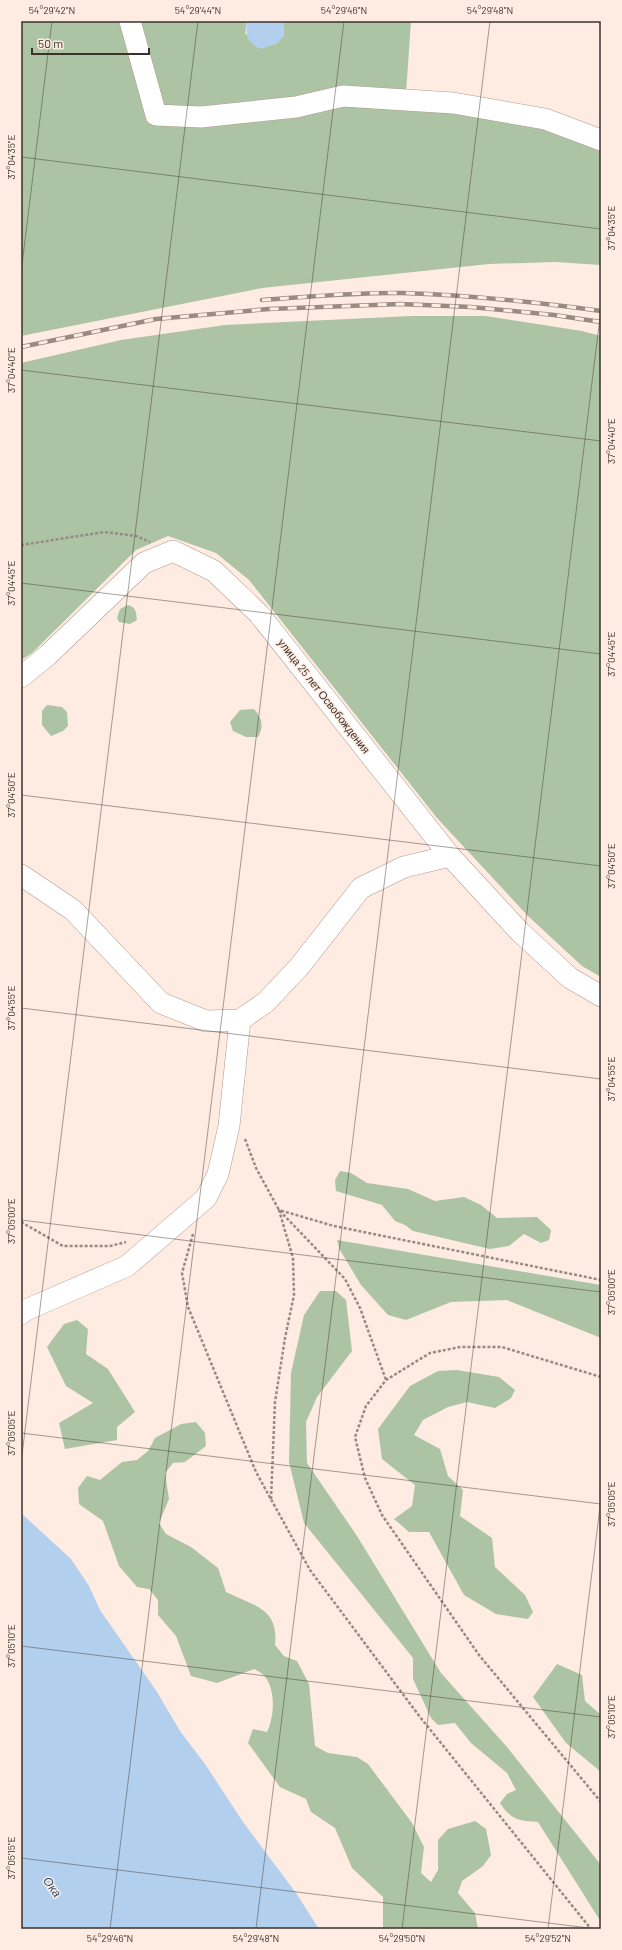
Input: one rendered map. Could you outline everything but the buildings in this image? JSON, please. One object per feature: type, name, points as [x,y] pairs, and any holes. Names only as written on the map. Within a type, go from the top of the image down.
[{"type":"street","points":[[130,21],[156,115],[201,117],[296,107],[343,96],[453,102],[545,119],[601,140]]},
{"type":"street","points":[[21,677],[48,655],[144,562],[173,551]]},
{"type":"street","name":"улица 25 лет Освобождения","points":[[173,551],[214,571],[259,614],[450,856],[520,932],[570,978],[601,996]]},
{"type":"street","points":[[21,875],[73,910],[161,1003],[206,1021],[240,1020],[266,1002],[299,967],[361,888],[404,867],[450,856]]},
{"type":"street","points":[[21,1314],[26,1310],[127,1266],[206,1198],[218,1174],[229,1126],[240,1020]]},
{"type":"path","points":[[21,545],[104,532],[136,536],[173,551]]},
{"type":"path","points":[[243,1131],[256,1168],[279,1210],[293,1258],[294,1295],[285,1338],[275,1402],[271,1500]]},
{"type":"path","points":[[279,1210],[334,1226],[601,1280]]},
{"type":"path","points":[[279,1210],[345,1279],[360,1308],[386,1380]]},
{"type":"path","points":[[21,1222],[63,1246],[110,1246],[132,1240]]},
{"type":"path","points":[[194,1231],[182,1273],[188,1308],[256,1472],[310,1570],[420,1717],[591,1929]]},
{"type":"path","points":[[601,1377],[502,1347],[460,1347],[430,1353],[386,1380],[366,1406],[355,1437],[365,1478],[382,1515],[479,1655],[601,1802]]},
{"type":"green space","points":[[21,21],[122,21],[147,122],[201,121],[344,99],[499,115],[601,147],[601,265],[555,262],[489,264],[262,288],[21,336]]},
{"type":"green space","points":[[135,21],[247,21],[245,34],[284,36],[283,21],[411,21],[406,93],[295,103],[159,111]]},
{"type":"green space","points":[[411,316],[485,316],[582,331],[601,336],[601,977],[582,966],[528,916],[437,818],[249,580],[216,553],[168,536],[136,550],[32,653],[21,660],[21,363],[121,340],[225,325]]},
{"type":"green space","points":[[128,605],[131,606],[136,612],[137,620],[130,624],[119,622],[117,618],[120,609]]},
{"type":"green space","points":[[47,705],[62,707],[67,712],[68,726],[63,731],[51,736],[42,725],[42,711]]},
{"type":"green space","points":[[254,709],[261,722],[261,729],[258,737],[246,737],[233,731],[230,722],[240,710]]},
{"type":"green space","points":[[340,1171],[351,1173],[367,1183],[408,1189],[435,1201],[464,1197],[481,1205],[497,1218],[537,1217],[551,1230],[549,1240],[541,1243],[524,1234],[509,1246],[490,1249],[413,1231],[405,1225],[395,1221],[382,1205],[336,1191],[335,1180]]},
{"type":"green space","points":[[337,1240],[601,1285],[601,1338],[507,1300],[451,1302],[406,1320],[388,1315],[361,1285],[340,1250]]},
{"type":"green space","points":[[320,1291],[336,1291],[346,1300],[352,1351],[317,1397],[306,1422],[307,1463],[357,1536],[441,1673],[507,1747],[601,1865],[601,1922],[538,1822],[521,1820],[512,1816],[500,1803],[507,1794],[516,1790],[507,1773],[471,1743],[455,1723],[438,1725],[431,1718],[413,1679],[413,1658],[304,1523],[289,1462],[291,1373],[304,1315]]},
{"type":"green space","points":[[77,1320],[88,1329],[86,1354],[108,1369],[135,1412],[117,1427],[117,1440],[65,1449],[59,1423],[93,1403],[66,1386],[47,1347],[64,1324]]},
{"type":"green space","points":[[457,1370],[499,1377],[515,1390],[511,1398],[495,1408],[467,1402],[448,1407],[423,1420],[414,1435],[440,1449],[448,1476],[463,1490],[460,1516],[492,1538],[495,1567],[525,1595],[533,1612],[528,1619],[496,1614],[464,1595],[429,1532],[409,1532],[394,1519],[412,1506],[415,1485],[382,1459],[378,1429],[410,1386],[438,1371]]},
{"type":"green space","points":[[196,1422],[205,1433],[206,1446],[185,1462],[173,1463],[165,1473],[169,1499],[159,1523],[166,1534],[191,1547],[218,1568],[226,1592],[255,1605],[269,1616],[273,1623],[275,1645],[284,1656],[297,1661],[309,1684],[315,1746],[328,1753],[357,1757],[368,1764],[412,1823],[424,1847],[421,1873],[431,1882],[438,1870],[438,1840],[448,1829],[475,1821],[486,1829],[491,1855],[483,1866],[462,1881],[458,1893],[475,1913],[478,1929],[383,1929],[383,1897],[352,1868],[335,1828],[311,1812],[306,1799],[280,1787],[248,1743],[253,1729],[267,1732],[271,1719],[273,1698],[269,1684],[265,1677],[254,1669],[217,1683],[191,1676],[176,1636],[158,1615],[158,1600],[149,1589],[137,1587],[119,1566],[103,1521],[79,1504],[78,1488],[87,1476],[100,1480],[122,1462],[137,1460],[148,1451],[155,1438],[181,1424]]},
{"type":"green space","points":[[557,1664],[582,1675],[585,1701],[601,1715],[601,1772],[566,1743],[533,1697]]},
{"type":"water","points":[[247,21],[283,21],[284,35],[278,43],[261,49],[256,47],[248,38],[246,31]]},
{"type":"water","name":"Ока","points":[[21,1513],[71,1559],[89,1586],[100,1610],[157,1692],[180,1731],[205,1764],[243,1822],[296,1893],[319,1929],[21,1929]]},
{"type":"railway","points":[[262,300],[349,294],[402,293],[502,299],[601,311]]},
{"type":"railway","points":[[21,347],[156,319],[269,309],[400,304],[471,307],[554,315],[601,322]]}]
